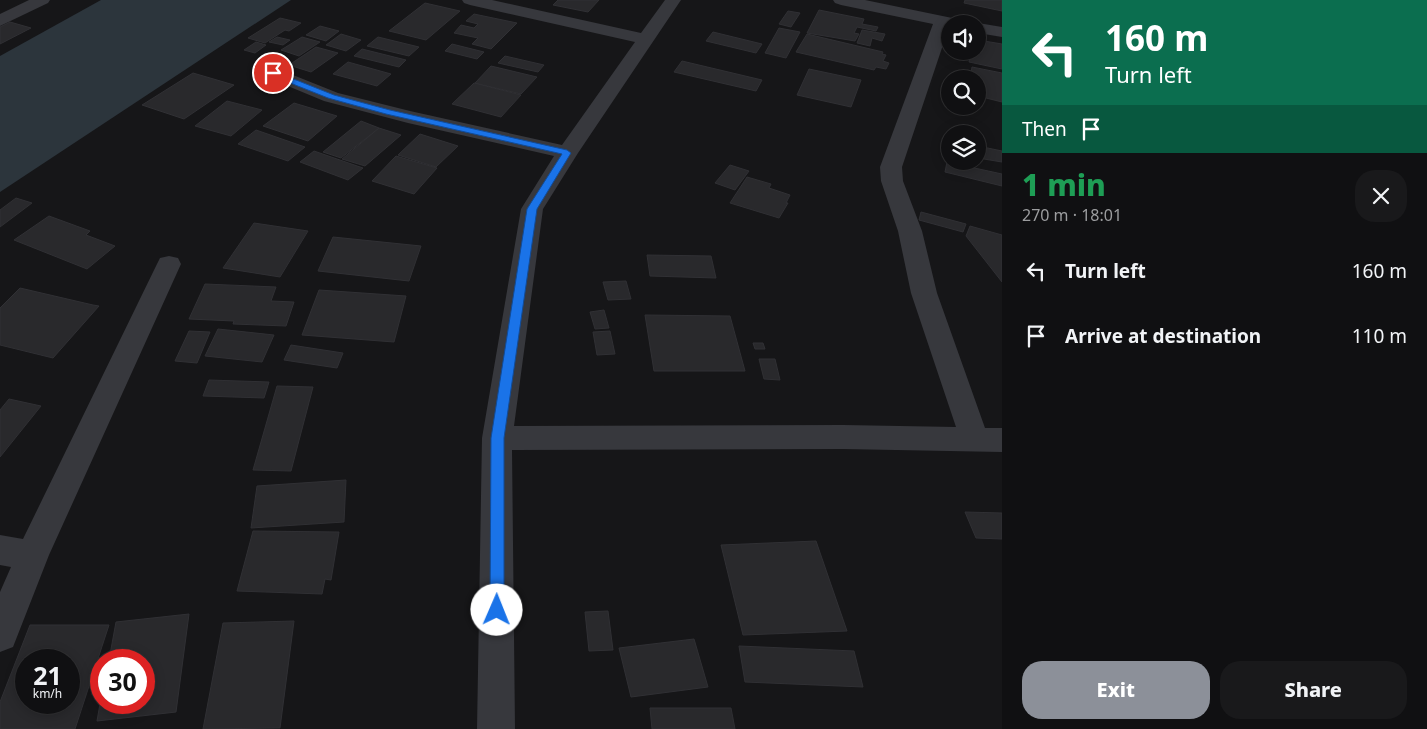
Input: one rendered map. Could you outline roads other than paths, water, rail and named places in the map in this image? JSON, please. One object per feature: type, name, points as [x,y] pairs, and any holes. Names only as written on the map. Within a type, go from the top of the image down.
[{"type":"street","points":[[0,21],[42,0]]},
{"type":"street","points":[[470,0],[645,39]]},
{"type":"street","points":[[496,729],[497,438],[532,209],[567,153],[673,0]]},
{"type":"street","points":[[841,0],[941,20]]},
{"type":"street","points":[[986,29],[1002,32]]},
{"type":"street","points":[[497,438],[843,437],[989,440],[924,293],[910,231],[892,181],[890,167],[941,44]]},
{"type":"street","points":[[273,73],[331,97],[567,153]]},
{"type":"street","points":[[0,635],[32,555],[169,264]]},
{"type":"street","points":[[0,550],[32,555]]}]
